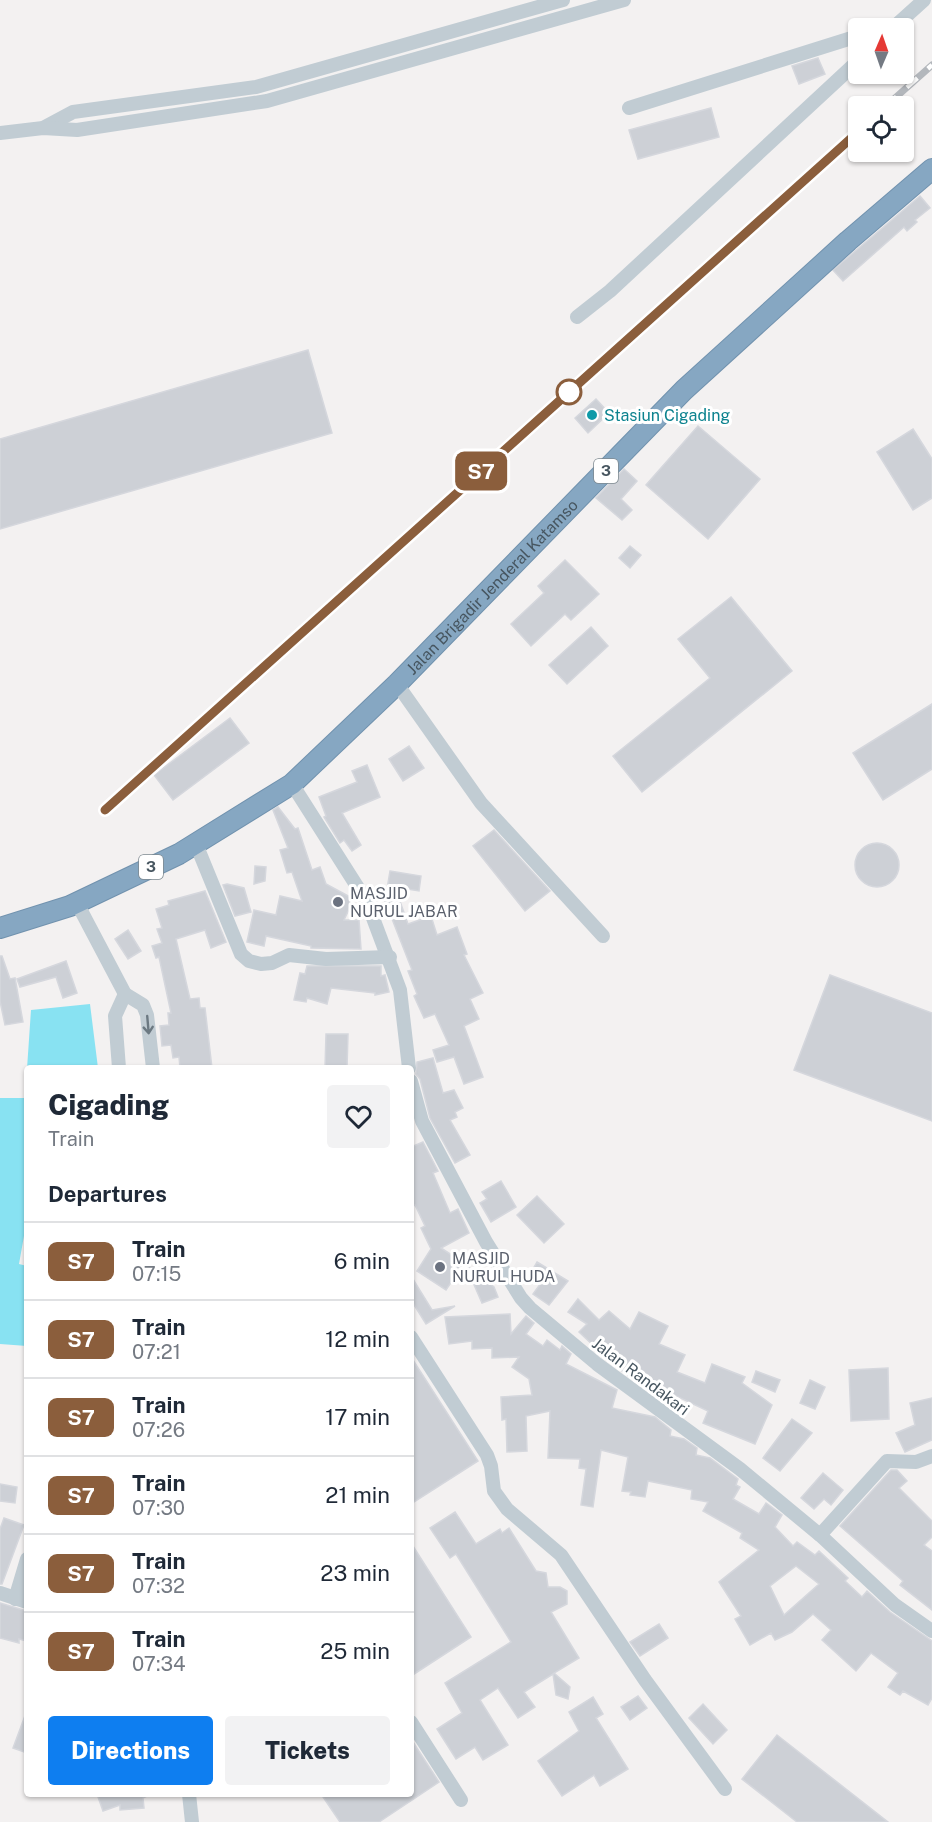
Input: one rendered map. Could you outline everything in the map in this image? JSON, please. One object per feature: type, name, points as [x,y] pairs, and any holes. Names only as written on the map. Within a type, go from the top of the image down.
[{"type":"highway","name":"Jalan Brigadir Jenderal Katamso","points":[[0,928],[77,903],[195,844],[292,784],[397,684],[684,390],[848,241],[932,170]]},
{"type":"street","points":[[43,128],[73,112],[256,87],[563,0]]},
{"type":"street","points":[[0,133],[43,128],[77,130],[267,101],[624,0]]},
{"type":"street","points":[[905,18],[924,0]]},
{"type":"street","points":[[497,20],[501,35]]},
{"type":"street","points":[[629,108],[848,39]]},
{"type":"street","points":[[577,317],[610,291],[848,70]]},
{"type":"street","points":[[397,684],[481,803],[603,936]]},
{"type":"street","points":[[292,784],[368,902],[390,957],[403,1001],[409,1065]]},
{"type":"street","points":[[195,844],[241,954],[249,961],[261,964],[272,963],[290,955],[326,959],[390,957]]},
{"type":"street","points":[[77,903],[125,994],[143,1005],[147,1015],[153,1065]]},
{"type":"street","points":[[119,1065],[115,1016],[125,994]]},
{"type":"street","name":"Jalan Randakari","points":[[414,1092],[422,1121],[486,1242],[521,1298],[597,1364],[740,1469],[820,1535],[895,1605],[932,1631]]},
{"type":"street","points":[[414,1342],[486,1455],[491,1466],[494,1491],[507,1509],[561,1555],[645,1680],[725,1789]]},
{"type":"street","points":[[820,1535],[887,1461],[916,1462],[932,1456]]},
{"type":"street","points":[[0,1593],[21,1600],[24,1580]]},
{"type":"street","points":[[414,1727],[461,1800]]},
{"type":"street","points":[[189,1797],[192,1822]]},
{"type":"water","points":[[90,1004],[98,1065],[27,1065],[31,1010]]},
{"type":"water","points":[[0,1098],[24,1098],[24,1236],[19,1264],[24,1265],[24,1346],[0,1344]]},
{"type":"building","points":[[818,58],[825,74],[799,84],[792,66]]},
{"type":"building","points":[[711,108],[719,137],[638,159],[629,130]]},
{"type":"building","points":[[920,196],[930,208],[915,220],[917,222],[907,231],[904,227],[843,281],[833,270]]},
{"type":"building","points":[[308,350],[332,433],[0,529],[0,439]]},
{"type":"building","name":"Stasiun Cigading","points":[[596,399],[609,413],[588,433],[575,418]]},
{"type":"building","points":[[698,426],[760,479],[708,539],[646,485]]},
{"type":"building","points":[[913,429],[932,459],[932,498],[913,510],[877,452]]},
{"type":"building","points":[[624,469],[637,481],[621,499],[632,510],[622,520],[596,498]]},
{"type":"building","points":[[630,546],[641,555],[630,568],[619,558]]},
{"type":"building","points":[[565,560],[599,594],[571,620],[565,614],[531,646],[511,624],[544,593],[538,586]]},
{"type":"building","points":[[731,597],[792,671],[642,792],[613,756],[710,678],[678,639]]},
{"type":"building","points":[[591,627],[608,646],[567,684],[549,665]]},
{"type":"building","points":[[932,704],[932,769],[883,800],[853,753]]},
{"type":"building","points":[[230,718],[249,743],[173,800],[154,775]]},
{"type":"building","points":[[409,746],[424,768],[403,781],[389,759]]},
{"type":"building","points":[[367,765],[380,797],[342,813],[361,845],[352,851],[344,840],[340,843],[324,817],[326,816],[319,797],[357,782],[352,771]]},
{"type":"building","points":[[278,807],[295,829],[298,828],[312,870],[320,867],[326,884],[354,899],[344,920],[359,920],[361,949],[311,948],[311,946],[266,936],[264,946],[247,942],[254,910],[276,915],[280,896],[302,901],[292,872],[287,873],[280,850],[288,848],[273,810]]},
{"type":"building","points":[[494,830],[550,891],[525,911],[473,846]]},
{"type":"building","points":[[877,843],[886,844],[893,849],[898,856],[898,874],[893,881],[886,886],[877,887],[868,886],[861,881],[856,874],[855,865],[856,856],[861,849],[868,844]]},
{"type":"building","points":[[255,866],[266,867],[265,881],[254,884]]},
{"type":"building","points":[[390,871],[421,876],[419,891],[395,887],[408,924],[431,916],[437,935],[457,927],[467,954],[464,955],[483,993],[470,999],[479,1019],[464,1026],[483,1077],[464,1084],[454,1057],[437,1062],[433,1050],[449,1045],[435,1014],[424,1018],[414,996],[417,994],[408,971],[412,970],[385,901]]},
{"type":"building","points":[[223,885],[244,888],[251,912],[235,916]]},
{"type":"building","points":[[205,891],[226,942],[211,948],[205,930],[176,939],[190,999],[199,998],[200,1008],[205,1008],[212,1065],[180,1065],[179,1057],[173,1058],[171,1045],[162,1046],[160,1026],[169,1025],[168,1013],[171,1013],[159,957],[156,958],[152,946],[162,943],[157,929],[162,928],[156,909],[169,905],[168,901]]},
{"type":"building","points":[[128,930],[141,951],[128,959],[115,939]]},
{"type":"building","points":[[0,956],[2,956],[10,979],[15,978],[23,1022],[5,1025],[0,1001]]},
{"type":"building","points":[[66,961],[77,993],[63,998],[56,977],[20,987],[17,979]]},
{"type":"building","points":[[307,966],[381,966],[381,976],[385,975],[389,992],[375,995],[375,993],[331,988],[327,1004],[307,998],[306,1002],[294,1000],[300,973],[305,974]]},
{"type":"building","points":[[830,975],[932,1013],[932,1121],[794,1070]]},
{"type":"building","points":[[326,1034],[348,1034],[347,1065],[325,1065]]},
{"type":"building","points":[[433,1058],[443,1093],[454,1090],[463,1108],[455,1112],[457,1117],[450,1120],[470,1155],[455,1163],[430,1118],[420,1079],[416,1074],[417,1062]]},
{"type":"building","points":[[423,1142],[438,1171],[433,1173],[450,1213],[458,1209],[469,1233],[441,1248],[464,1263],[446,1290],[417,1271],[431,1249],[421,1228],[425,1226],[414,1206],[414,1146]]},
{"type":"building","points":[[501,1181],[516,1207],[491,1222],[480,1203],[487,1199],[482,1192]]},
{"type":"building","points":[[537,1196],[564,1224],[544,1243],[517,1215]]},
{"type":"building","points":[[537,1262],[568,1281],[549,1305],[533,1294],[541,1283],[529,1276]]},
{"type":"building","points":[[465,1264],[494,1287],[498,1297],[482,1303]]},
{"type":"building","points":[[414,1281],[432,1310],[455,1306],[426,1324],[414,1305]]},
{"type":"building","points":[[578,1299],[599,1320],[609,1311],[630,1329],[639,1312],[668,1326],[659,1344],[685,1355],[677,1372],[705,1383],[712,1364],[745,1377],[742,1383],[772,1405],[755,1444],[703,1423],[708,1411],[668,1392],[667,1395],[644,1387],[614,1365],[579,1332],[587,1324],[568,1312]]},
{"type":"building","points":[[510,1314],[511,1334],[526,1316],[534,1323],[526,1334],[543,1346],[547,1340],[560,1350],[562,1346],[571,1354],[566,1364],[617,1390],[612,1408],[655,1417],[671,1430],[670,1436],[684,1439],[697,1448],[696,1455],[710,1458],[738,1479],[736,1485],[740,1487],[733,1499],[759,1514],[766,1503],[769,1505],[782,1515],[775,1527],[793,1546],[797,1542],[815,1555],[819,1551],[848,1578],[845,1581],[862,1597],[867,1591],[890,1612],[932,1641],[932,1698],[928,1705],[903,1691],[900,1695],[888,1687],[898,1673],[871,1653],[856,1671],[822,1640],[831,1630],[813,1614],[792,1632],[775,1640],[771,1633],[750,1645],[735,1619],[741,1616],[719,1582],[759,1550],[740,1538],[742,1533],[703,1511],[708,1502],[691,1499],[692,1490],[648,1481],[645,1497],[630,1495],[631,1492],[622,1491],[628,1457],[601,1450],[593,1507],[581,1505],[586,1469],[579,1468],[580,1459],[548,1458],[550,1411],[526,1416],[527,1451],[507,1452],[506,1419],[502,1420],[501,1397],[532,1395],[529,1379],[512,1367],[519,1357],[492,1358],[492,1348],[472,1349],[472,1341],[449,1344],[445,1317]],"holes":[[[796,1566],[819,1584],[784,1615],[770,1586]]]},
{"type":"building","points":[[414,1362],[478,1461],[414,1502]]},
{"type":"building","points":[[888,1368],[889,1419],[851,1421],[849,1370]]},
{"type":"building","points":[[756,1371],[780,1380],[775,1392],[752,1382]]},
{"type":"building","points":[[810,1380],[825,1387],[815,1409],[800,1403]]},
{"type":"building","points":[[932,1398],[932,1440],[905,1452],[896,1433],[915,1425],[910,1403]]},
{"type":"building","points":[[792,1419],[812,1433],[780,1471],[763,1458]]},
{"type":"building","points":[[891,1470],[897,1470],[907,1481],[899,1488],[932,1521],[932,1537],[924,1545],[932,1551],[932,1610],[900,1585],[903,1581],[840,1526]]},
{"type":"building","points":[[823,1473],[843,1490],[831,1505],[824,1499],[814,1509],[801,1498]]},
{"type":"building","points":[[0,1484],[17,1487],[15,1503],[0,1501]]},
{"type":"building","points":[[455,1512],[476,1544],[500,1529],[502,1533],[509,1528],[536,1571],[546,1573],[548,1587],[560,1587],[567,1591],[567,1604],[551,1612],[579,1658],[554,1673],[570,1687],[568,1699],[556,1695],[553,1674],[524,1692],[535,1707],[518,1718],[498,1688],[480,1700],[508,1745],[483,1760],[475,1747],[456,1759],[437,1729],[462,1713],[445,1683],[511,1642],[456,1554],[450,1558],[430,1528]]},
{"type":"building","points":[[4,1518],[24,1525],[2,1584],[0,1584],[0,1529]]},
{"type":"building","points":[[414,1548],[471,1637],[414,1674]]},
{"type":"building","points":[[0,1603],[24,1610],[24,1640],[19,1639],[19,1643],[0,1638]]},
{"type":"building","points":[[659,1624],[668,1638],[640,1656],[630,1642]]},
{"type":"building","points":[[638,1696],[647,1708],[630,1720],[621,1707]]},
{"type":"building","points":[[593,1697],[603,1714],[596,1718],[628,1769],[600,1786],[594,1775],[562,1796],[538,1761],[579,1731],[569,1712]]},
{"type":"building","points":[[703,1704],[727,1730],[713,1744],[689,1718]]},
{"type":"building","points":[[24,1718],[24,1752],[13,1748]]},
{"type":"building","points":[[777,1735],[888,1822],[797,1822],[742,1779]]},
{"type":"building","points":[[414,1744],[439,1782],[379,1822],[340,1822],[323,1797],[414,1797]]},
{"type":"building","points":[[98,1797],[145,1797],[143,1798],[144,1808],[120,1810],[120,1805],[103,1811]]},
{"type":"railway","points":[[897,96],[932,65]]},
{"type":"railway","points":[[105,810],[848,141]]},
{"type":"train","name":"S7","points":[[105,810],[848,141]]},
{"type":"place","name":"Stasiun Cigading","points":[[592,415]]},
{"type":"place","name":"MASJID NURUL JABAR","points":[[338,902]]},
{"type":"place","name":"MASJID NURUL HUDA","points":[[440,1267]]}]
